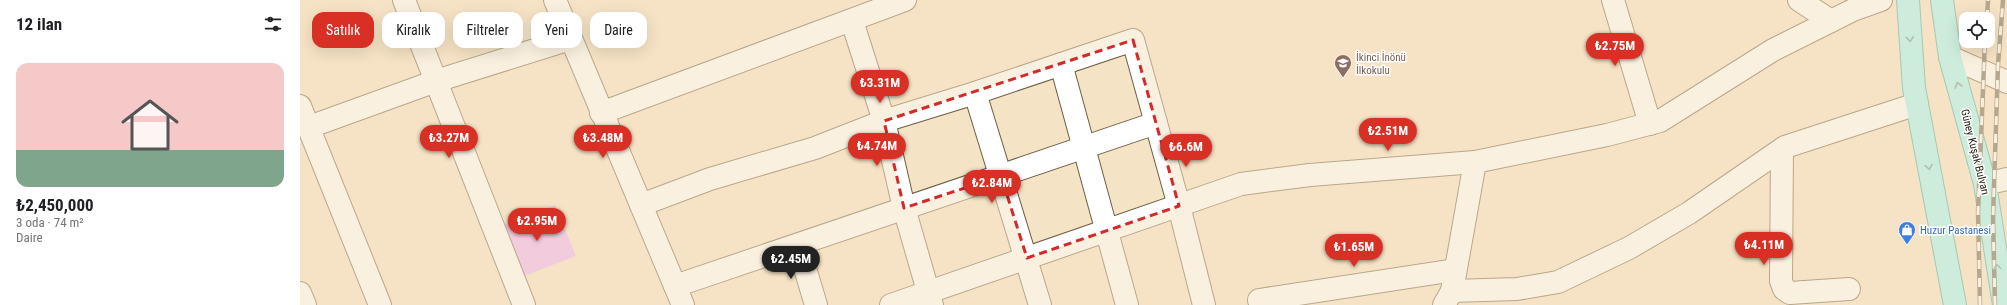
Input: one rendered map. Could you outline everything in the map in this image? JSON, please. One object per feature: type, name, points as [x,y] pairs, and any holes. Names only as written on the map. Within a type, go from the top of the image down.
[{"type":"main road","points":[[1908,0],[1914,88],[1955,305]]},
{"type":"main road","name":"Güney Kuşak Bulvarı","points":[[1942,0],[1950,57],[1985,184],[2004,305]]},
{"type":"street","points":[[404,0],[524,305]]},
{"type":"street","points":[[555,0],[560,12]]},
{"type":"street","points":[[601,112],[852,21],[905,0]]},
{"type":"street","points":[[1613,0],[1650,124]]},
{"type":"street","points":[[1799,0],[1831,21]]},
{"type":"street","points":[[891,305],[931,299],[1027,258],[1241,184],[1310,175],[1475,162],[1607,135],[1660,121],[1773,50],[1853,10],[1881,0]]},
{"type":"street","points":[[852,21],[884,121],[904,208],[931,299]]},
{"type":"street","points":[[641,205],[710,179],[815,148],[884,121],[975,93],[1133,40],[1179,206],[1204,305]]},
{"type":"street","points":[[309,127],[436,81],[541,48]]},
{"type":"street","points":[[574,48],[679,296],[798,245],[1156,123]]},
{"type":"street","points":[[1950,57],[2007,82]]},
{"type":"street","points":[[1061,64],[1128,305]]},
{"type":"street","points":[[975,93],[1027,258],[1040,305]]},
{"type":"street","points":[[1475,162],[1455,270],[1448,298],[1558,282],[1629,248],[1689,213],[1782,149],[1917,104]]},
{"type":"street","points":[[300,106],[380,305]]},
{"type":"street","points":[[1782,149],[1781,281],[1784,289],[1790,292],[1849,289]]},
{"type":"street","points":[[1985,184],[2007,179]]},
{"type":"street","points":[[798,245],[816,305]]},
{"type":"street","points":[[1259,300],[1455,270]]},
{"type":"street","points":[[300,293],[305,305]]},
{"type":"highlighted area","points":[[1133,40],[1179,206],[1027,258],[1001,176],[904,208],[884,121]]},
{"type":"building","points":[[555,205],[576,256],[519,278],[499,227]]},
{"type":"railway","points":[[1987,12],[1988,0]]},
{"type":"railway","points":[[1995,305],[1993,217],[1998,65],[2003,0]]},
{"type":"railway","points":[[1980,305],[1978,212],[1985,48]]},
{"type":"place","name":"İkinci İnönü İlkokulu","points":[[1343,78]]},
{"type":"place","name":"Huzur Pastanesi","points":[[1907,245]]}]
